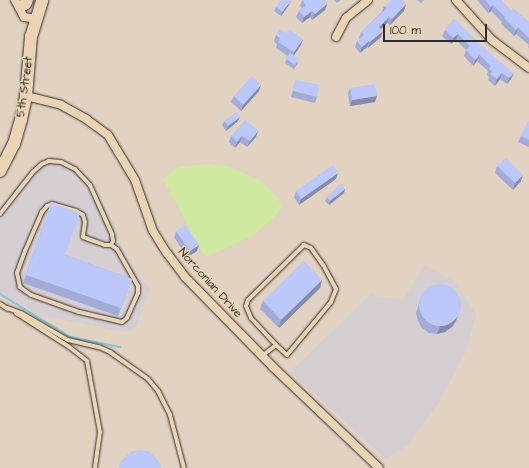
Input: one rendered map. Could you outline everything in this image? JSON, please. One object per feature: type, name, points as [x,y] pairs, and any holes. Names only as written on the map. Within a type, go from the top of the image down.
[{"type":"street","name":"5th Street","points":[[0,171],[14,144],[21,120],[26,96],[31,38],[42,0]]},
{"type":"street","points":[[336,37],[346,18],[368,0]]},
{"type":"street","points":[[456,0],[492,40],[529,68]]},
{"type":"street","points":[[23,1],[36,19]]},
{"type":"street","name":"Norconian Drive","points":[[26,96],[61,105],[86,119],[108,136],[136,180],[153,231],[185,277],[262,356],[379,468]]},
{"type":"lane","points":[[0,214],[33,172],[42,164],[49,161],[61,162],[75,170],[90,185],[112,234],[113,241],[110,244]]},
{"type":"lane","points":[[52,204],[70,208],[83,215],[85,222],[83,237],[105,245],[110,244],[117,249],[138,286],[138,292],[131,313],[122,322],[79,312],[31,295],[20,287],[17,273],[42,212],[47,206],[52,204]]},
{"type":"lane","points":[[304,245],[311,248],[323,264],[336,289],[331,302],[287,355],[276,345],[251,318],[246,306],[248,300],[304,245]]},
{"type":"lane","points":[[0,304],[68,346],[87,361],[100,432],[95,468]]},
{"type":"lane","points":[[7,308],[20,313],[68,340],[99,347],[110,352],[148,379],[158,391],[170,415],[184,468]]},
{"type":"lane","points":[[262,356],[276,345]]},
{"type":"shaded area","points":[[56,158],[73,163],[94,184],[128,259],[139,276],[150,288],[136,327],[124,332],[37,315],[0,293],[0,207],[38,163]]},
{"type":"shaded area","points":[[424,265],[452,280],[466,298],[476,315],[466,351],[439,402],[408,445],[386,459],[290,372],[373,292],[374,296],[403,300]]},
{"type":"green space","points":[[209,164],[230,167],[261,181],[277,197],[281,205],[281,209],[271,220],[252,236],[208,256],[204,255],[163,179],[177,168]]},
{"type":"building","points":[[281,0],[291,1],[282,12],[276,7]]},
{"type":"building","points":[[302,0],[324,0],[327,4],[315,14],[312,11],[304,17],[299,11],[306,5]]},
{"type":"building","points":[[391,0],[402,0],[406,4],[392,19],[389,17],[379,27],[383,31],[362,47],[357,41],[364,35],[361,32],[387,8],[384,6]]},
{"type":"building","points":[[485,0],[501,0],[511,11],[513,8],[529,22],[529,38],[518,27],[516,30],[493,5],[491,7]]},
{"type":"building","points":[[454,19],[494,57],[514,73],[509,78],[502,73],[497,79],[490,74],[492,72],[489,69],[491,66],[480,55],[475,60],[466,50],[470,46],[458,34],[453,38],[445,30]]},
{"type":"building","points":[[280,29],[287,33],[289,29],[303,39],[294,52],[278,42],[280,38],[276,35]]},
{"type":"building","points":[[290,53],[299,59],[295,65],[286,59]]},
{"type":"building","points":[[252,76],[261,85],[243,105],[234,96]]},
{"type":"building","points":[[296,80],[320,85],[317,97],[293,91]]},
{"type":"building","points":[[375,84],[377,96],[352,100],[350,88]]},
{"type":"building","points":[[236,112],[240,117],[228,126],[224,121]]},
{"type":"building","points":[[246,120],[258,131],[250,141],[242,136],[237,142],[231,136]]},
{"type":"building","points":[[528,121],[529,122],[529,140],[521,136]]},
{"type":"building","points":[[506,158],[523,175],[515,183],[497,166]]},
{"type":"building","points":[[333,165],[338,173],[301,199],[296,191]]},
{"type":"building","points":[[341,184],[345,189],[330,201],[327,197]]},
{"type":"building","points":[[51,203],[80,213],[65,255],[132,279],[121,308],[26,275]]},
{"type":"building","points":[[185,225],[199,245],[190,251],[176,231]]},
{"type":"building","points":[[304,261],[322,280],[281,320],[263,301]]},
{"type":"building","points":[[440,284],[455,290],[461,305],[455,320],[440,326],[425,320],[419,305],[425,290]]},
{"type":"building","points":[[132,451],[148,451],[155,457],[160,463],[161,468],[119,468],[120,462]]},
{"type":"waterway","points":[[0,294],[70,337],[120,347]]}]
